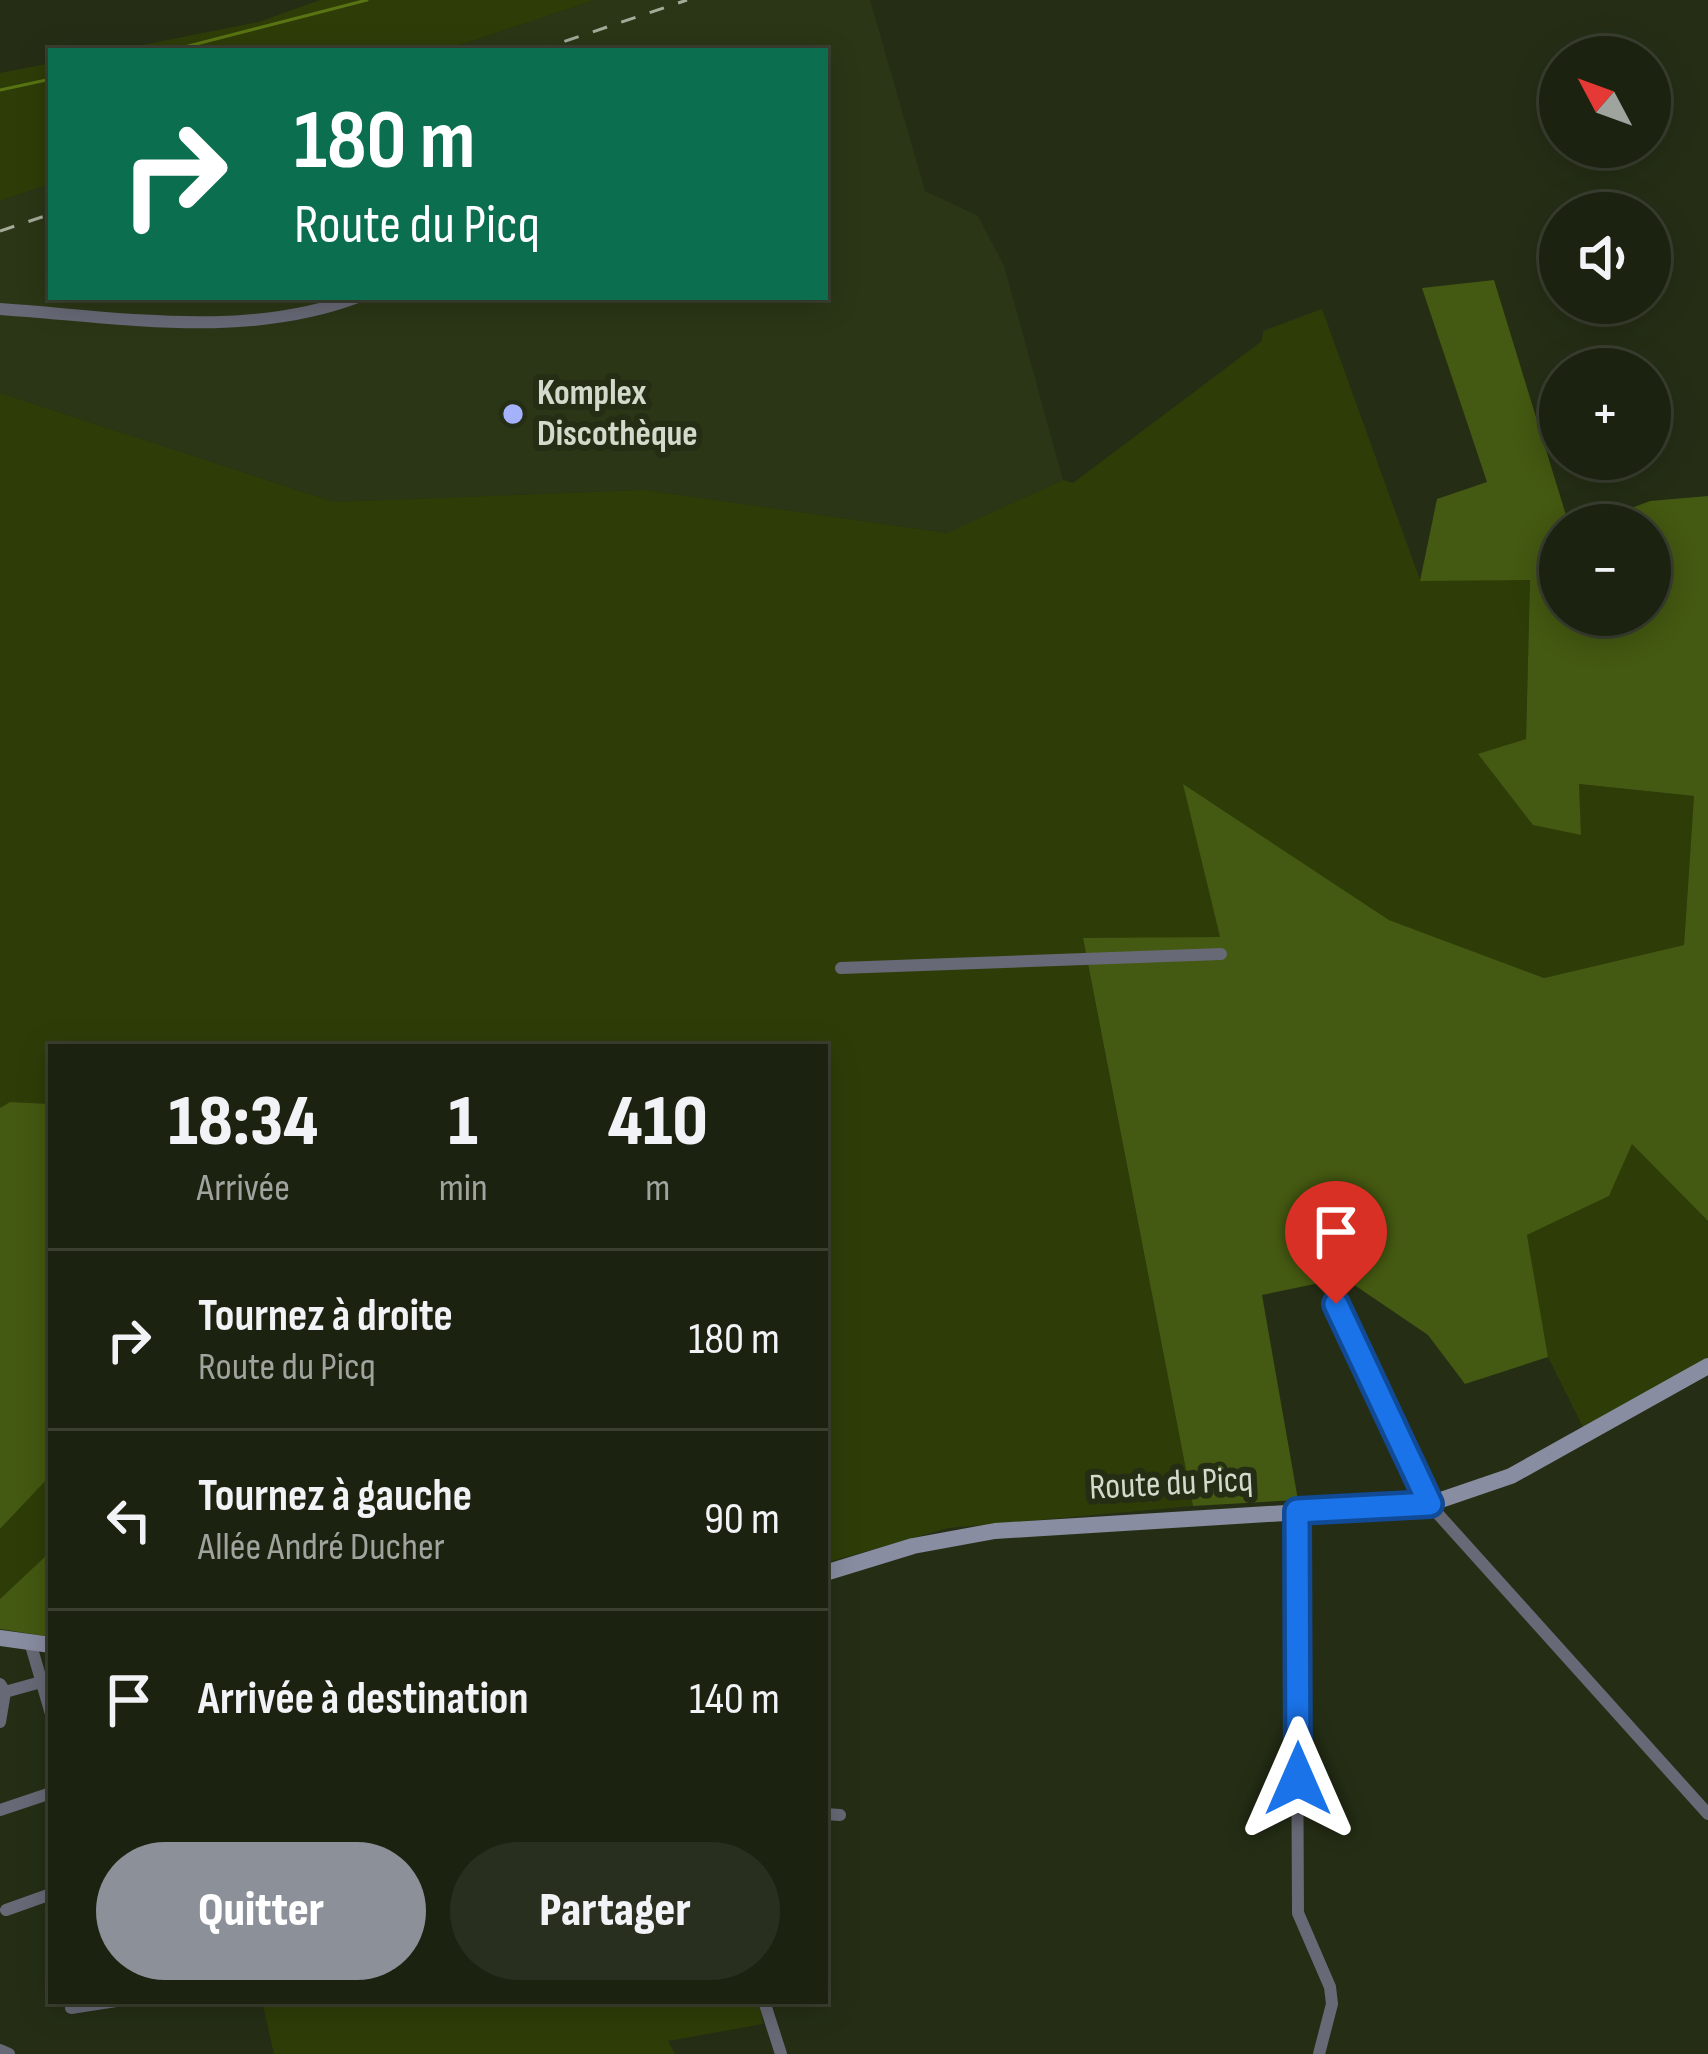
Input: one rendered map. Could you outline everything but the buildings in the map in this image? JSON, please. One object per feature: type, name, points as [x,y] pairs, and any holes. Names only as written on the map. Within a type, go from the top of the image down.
[{"type":"street","points":[[0,309],[224,322],[279,320],[348,300]]},
{"type":"street","points":[[841,968],[1222,954]]},
{"type":"street","points":[[1336,1304],[1430,1504],[1708,1814]]},
{"type":"street","name":"Route du Picq","points":[[828,1572],[913,1546],[995,1531],[1430,1504],[1511,1476],[1708,1366]]},
{"type":"street","points":[[1297,1511],[1298,1913],[1330,1987],[1331,2004],[1319,2054]]},
{"type":"street","points":[[0,1638],[48,1645]]},
{"type":"street","points":[[31,1642],[48,1704]]},
{"type":"street","points":[[0,1722],[3,1688],[41,1682]]},
{"type":"street","points":[[0,1810],[48,1794]]},
{"type":"street","points":[[5,1910],[48,1895]]},
{"type":"street","points":[[71,2008],[97,2004]]},
{"type":"street","points":[[765,2004],[782,2054]]},
{"type":"street","points":[[0,2050],[9,2054]]},
{"type":"shaded area","points":[[320,0],[595,0],[451,48],[127,48],[259,22]]},
{"type":"shaded area","points":[[595,0],[870,0],[925,191],[978,216],[1004,266],[1063,480],[948,533],[644,490],[334,502],[0,393],[0,201],[48,184],[48,300],[828,300],[828,48],[451,48]]},
{"type":"shaded area","points":[[48,64],[48,184],[0,201],[0,73]]},
{"type":"shaded area","points":[[1322,309],[1420,580],[1530,580],[1526,739],[1479,755],[1581,833],[1578,784],[1694,796],[1684,945],[1544,978],[1389,920],[1184,785],[1220,937],[1083,939],[1193,1506],[948,1528],[828,1562],[828,1044],[48,1044],[48,1104],[11,1102],[0,1108],[0,393],[334,502],[644,490],[947,533],[1063,480],[1073,483],[1262,341],[1263,331]]},
{"type":"shaded area","points":[[1632,1143],[1708,1221],[1708,1371],[1584,1429],[1548,1357],[1527,1235],[1609,1196]]},
{"type":"shaded area","points":[[48,1478],[48,1554],[0,1599],[0,1529]]},
{"type":"shaded area","points":[[263,2004],[760,2004],[763,2024],[668,2041],[675,2054],[274,2054]]},
{"type":"green space","points":[[1494,280],[1539,427],[1539,480],[1555,480],[1563,504],[1539,504],[1539,636],[1671,636],[1671,504],[1642,504],[1708,496],[1708,1221],[1632,1144],[1609,1196],[1527,1235],[1548,1357],[1465,1384],[1428,1335],[1344,1278],[1262,1295],[1298,1500],[1193,1506],[1083,938],[1220,937],[1183,784],[1389,920],[1544,978],[1684,945],[1694,796],[1579,784],[1581,835],[1533,825],[1478,754],[1526,739],[1530,580],[1420,581],[1437,499],[1487,482],[1422,288]]},
{"type":"green space","points":[[10,1102],[48,1104],[48,1478],[0,1529],[0,1108]]},
{"type":"green space","points":[[48,1554],[48,1637],[0,1629],[0,1599]]},
{"type":"waterway","points":[[181,48],[367,0]]},
{"type":"waterway","points":[[0,90],[48,80]]},
{"type":"railway","points":[[545,48],[687,0]]},
{"type":"railway","points":[[0,231],[48,215]]},
{"type":"place","name":"Komplex Discothèque","points":[[513,414]]},
{"type":"route","points":[[1298,1779],[1297,1511],[1430,1504],[1336,1304]]}]
